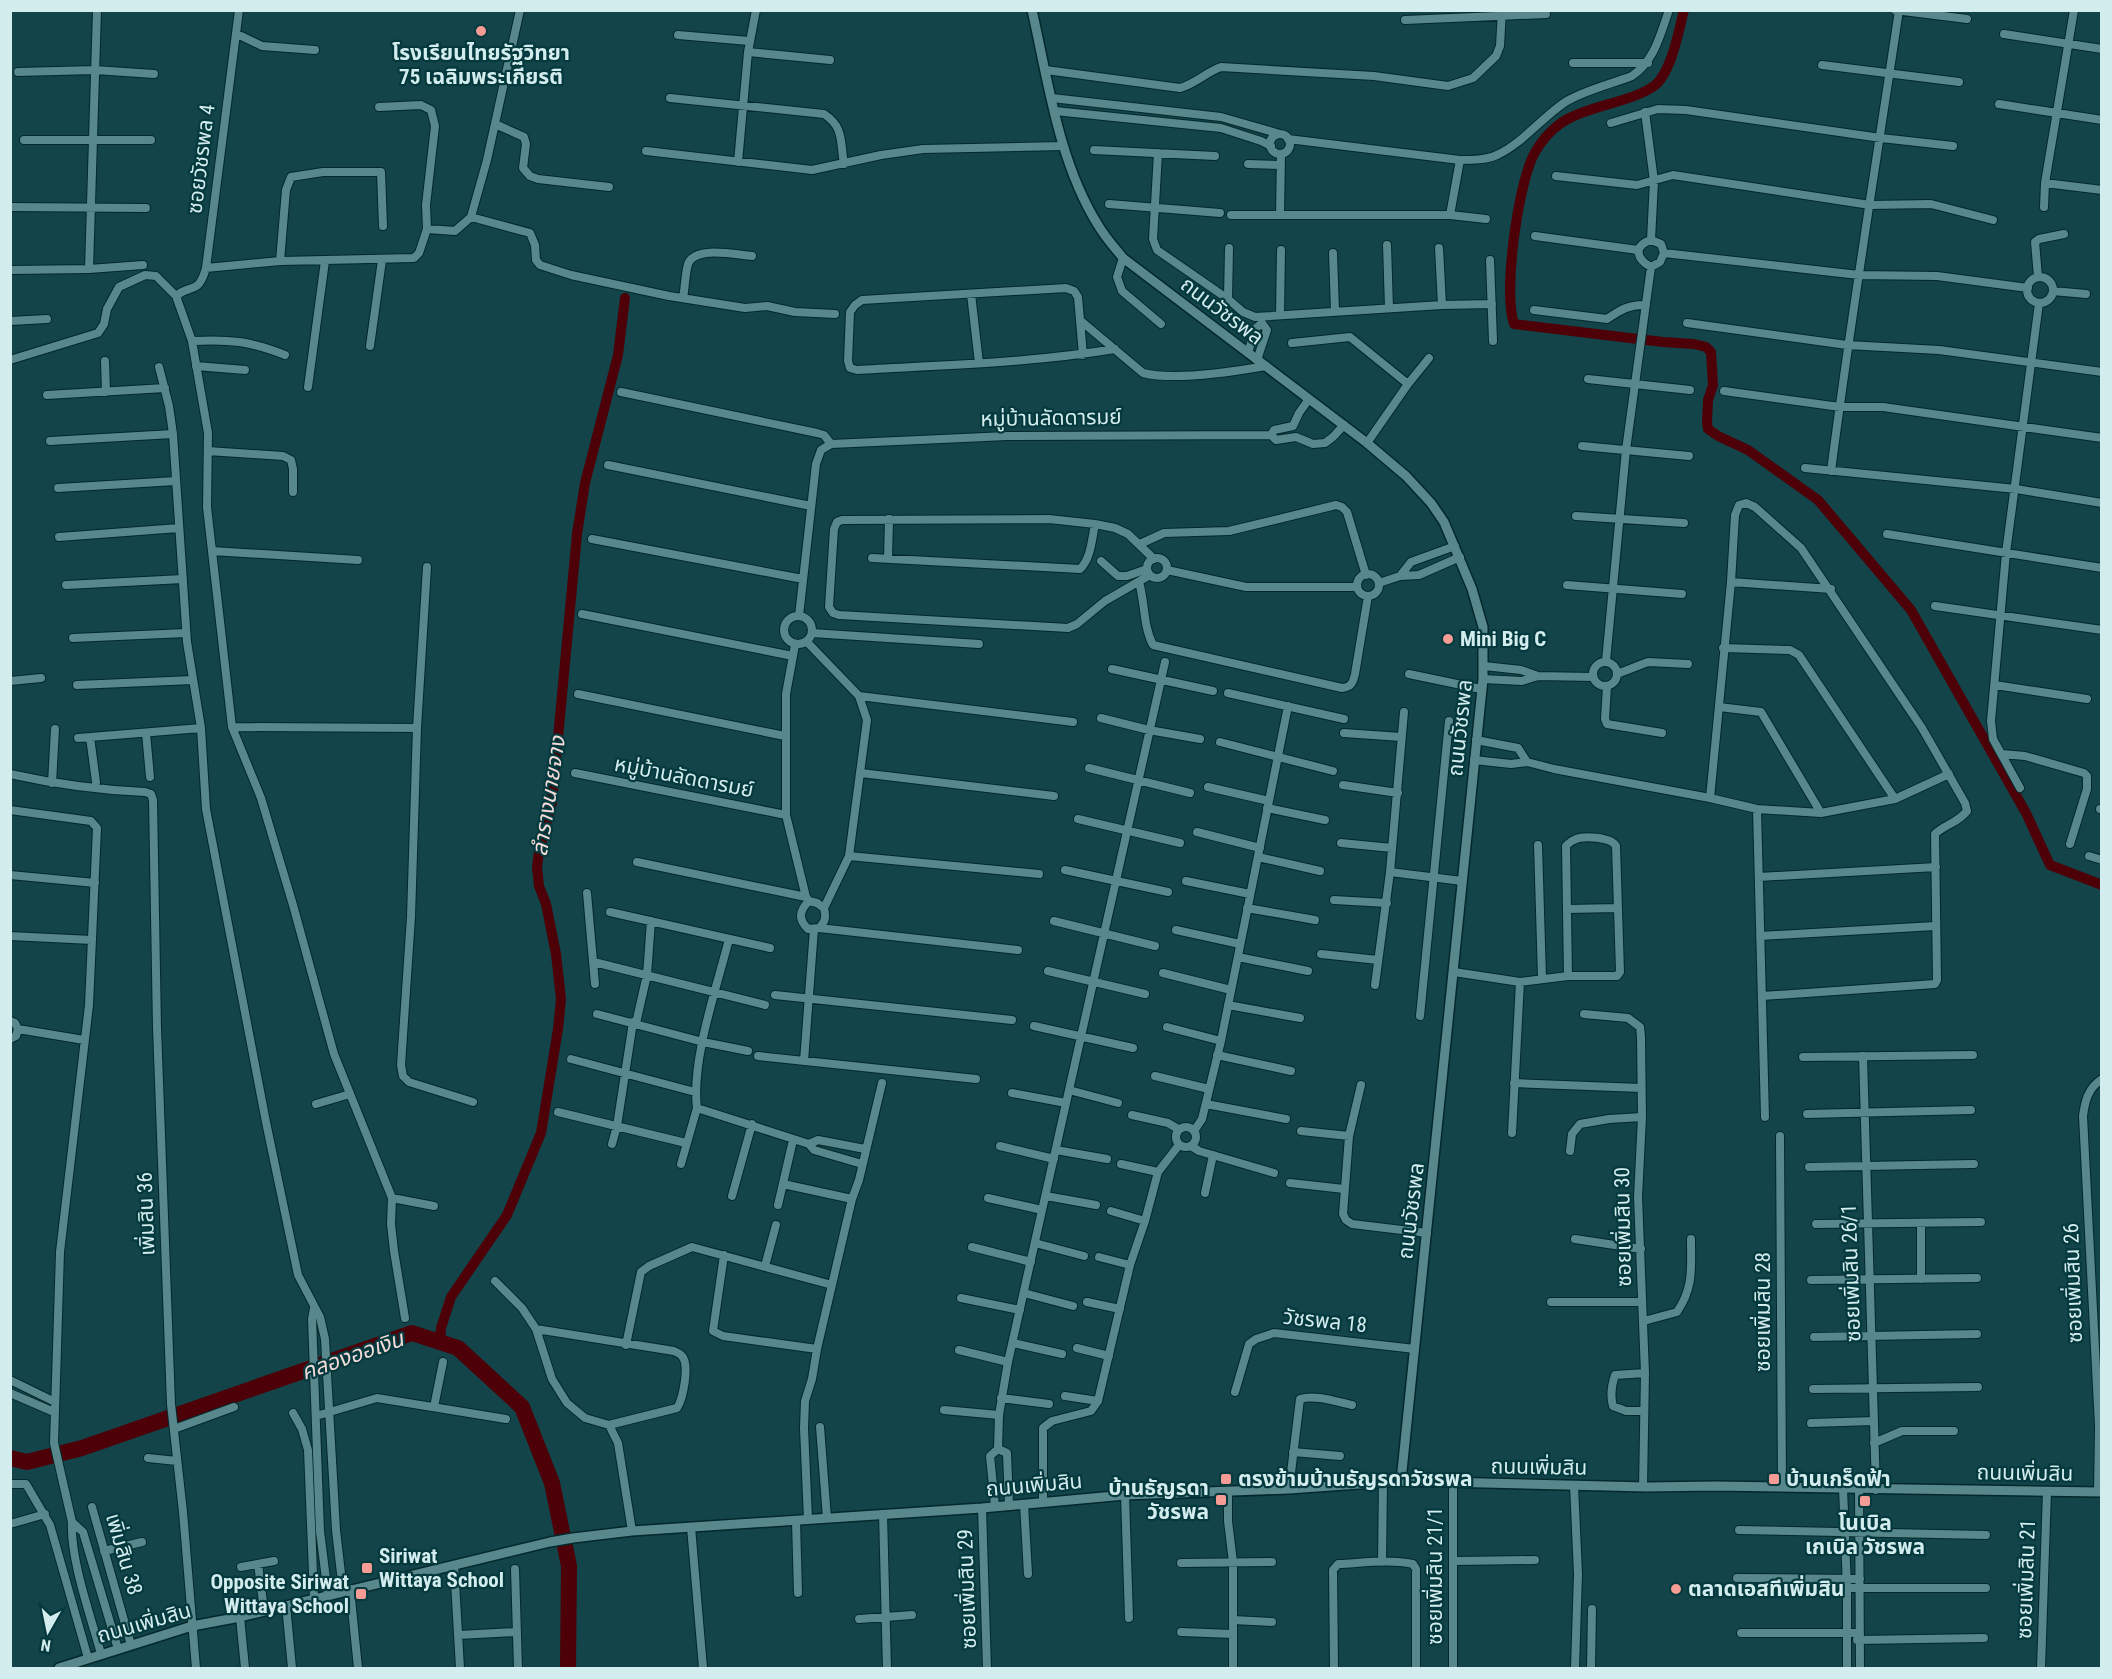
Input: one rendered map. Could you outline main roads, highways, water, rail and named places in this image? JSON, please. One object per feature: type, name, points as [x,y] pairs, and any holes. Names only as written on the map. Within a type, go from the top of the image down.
[{"type":"waterway","points":[[1684,10],[1670,62],[1654,86],[1644,92],[1584,112],[1561,123],[1546,137],[1534,154],[1523,189],[1514,238],[1510,288],[1514,324],[1706,347],[1711,352],[1713,385],[1708,400],[1708,429],[1748,450],[1818,500],[1911,610],[2026,813],[2050,865],[2102,885]]},
{"type":"waterway","name":"ลำรางนายจาง","points":[[440,1342],[441,1328],[451,1297],[507,1215],[541,1133],[561,999],[556,954],[546,904],[539,886],[537,867],[552,802],[577,534],[585,483],[618,355],[625,298]]},
{"type":"waterway","name":"คลองออเงิน","points":[[10,1458],[27,1462],[82,1448],[412,1333],[458,1348],[522,1407],[552,1483],[569,1566],[568,1668]]},
{"type":"place","name":"โรงเรียนไทยรัฐวิทยา 75 เฉลิมพระเกียรติ","points":[[481,31]]},
{"type":"place","name":"Mini Big C","points":[[1448,639]]},
{"type":"place","name":"ตรงข้ามบ้านธัญรดาวัชรพล","points":[[1226,1479]]},
{"type":"place","name":"บ้านเกร็ดฟ้า","points":[[1774,1479]]},
{"type":"place","name":"บ้านธัญรดา วัชรพล","points":[[1221,1500]]},
{"type":"place","name":"โนเบิล เกเบิล วัชรพล","points":[[1865,1501]]},
{"type":"place","name":"Siriwat Wittaya School","points":[[367,1568]]},
{"type":"place","name":"ตลาดเอสทีเพิ่มสิน","points":[[1676,1589]]},
{"type":"place","name":"Opposite Siriwat Wittaya School","points":[[361,1594]]}]
